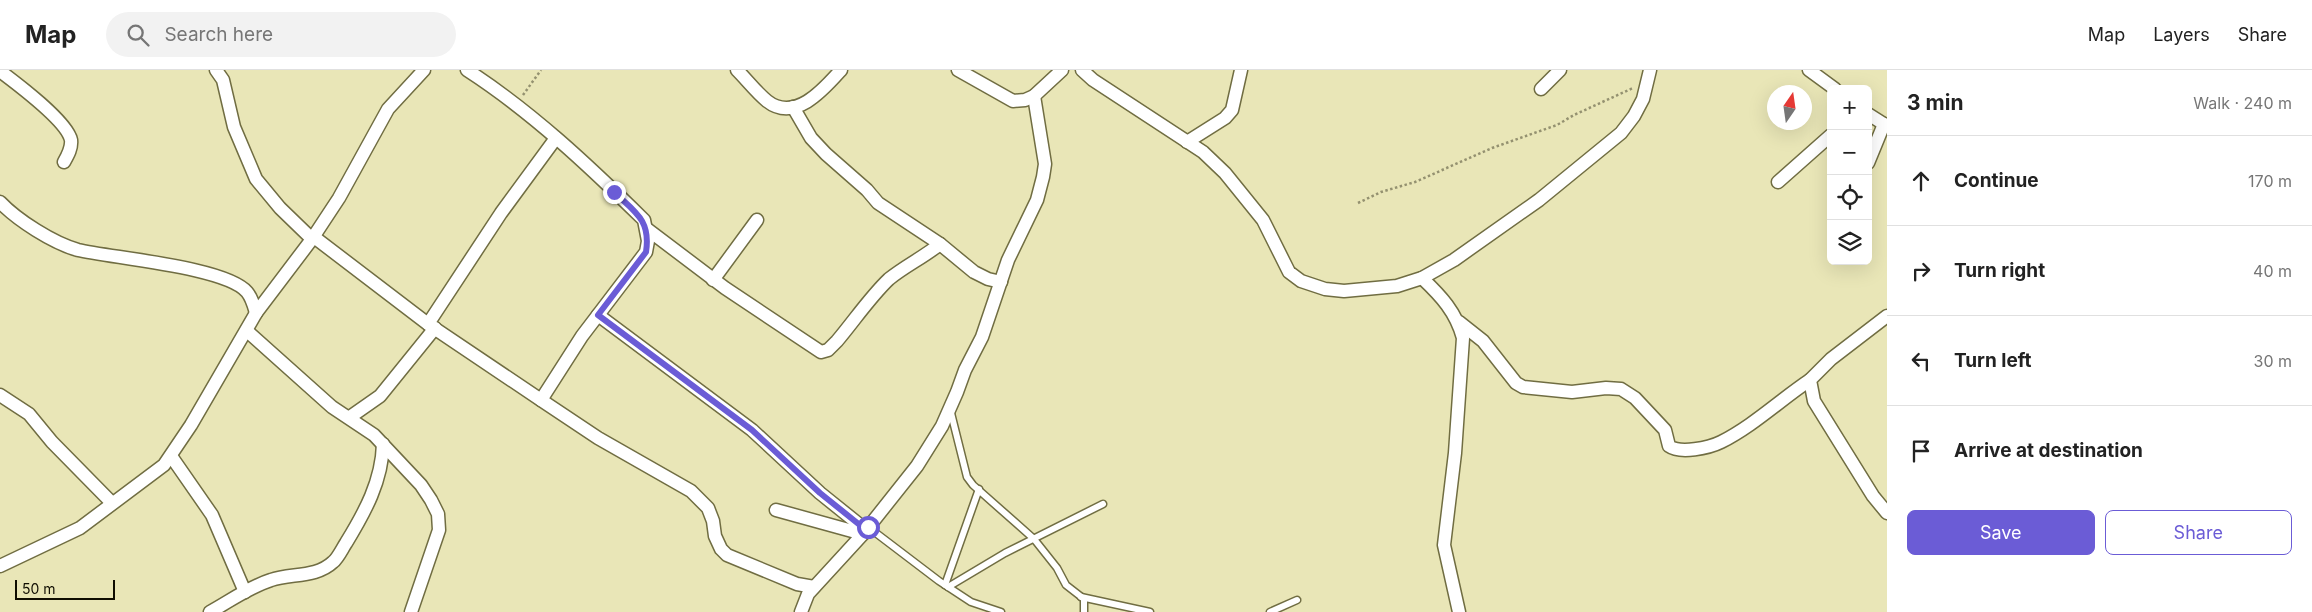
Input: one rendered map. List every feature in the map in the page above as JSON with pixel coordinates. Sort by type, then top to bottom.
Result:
[{"type":"street","points":[[216,70],[223,80],[234,126],[256,178],[280,208],[313,238],[432,326],[541,400],[614,447],[691,491],[708,508],[713,521],[715,536],[721,549],[727,555],[797,584],[814,587]]},
{"type":"street","points":[[0,566],[50,544],[80,528],[164,465],[247,331],[256,313],[313,238],[339,198],[388,108],[424,70]]},
{"type":"street","points":[[467,70],[516,104],[556,138],[644,220],[647,229],[646,252],[598,315],[541,400]]},
{"type":"street","points":[[737,70],[768,102],[793,107],[807,103],[819,94],[841,70]]},
{"type":"street","points":[[958,70],[1013,101],[1025,100],[1034,96],[1062,70]]},
{"type":"street","points":[[1082,70],[1094,80],[1203,152],[1242,193],[1263,220],[1289,272],[1301,280],[1325,289],[1344,290],[1397,286],[1422,278],[1454,260],[1539,200],[1621,133],[1634,116],[1643,99],[1649,76]]},
{"type":"street","points":[[1187,142],[1225,118],[1232,110],[1241,70]]},
{"type":"street","points":[[1541,89],[1560,70]]},
{"type":"street","points":[[1809,70],[1829,85]]},
{"type":"street","points":[[0,71],[55,117],[69,134],[71,146],[64,162]]},
{"type":"street","points":[[802,612],[808,594],[866,530],[917,466],[950,408],[965,370],[982,337],[1014,246],[1037,200],[1043,177],[1045,164],[1034,96]]},
{"type":"street","points":[[793,107],[812,138],[826,154],[867,190],[878,203],[940,244],[982,277],[1001,282]]},
{"type":"street","points":[[1872,117],[1885,125],[1872,154]]},
{"type":"street","points":[[350,417],[380,396],[432,326],[500,213],[556,138]]},
{"type":"street","points":[[1778,182],[1827,139]]},
{"type":"street","points":[[0,202],[10,213],[75,249],[181,268],[238,285],[246,291],[256,313]]},
{"type":"street","points":[[713,280],[757,220]]},
{"type":"street","points":[[647,229],[713,280],[821,352],[828,350],[837,341],[888,281],[906,266],[926,255],[940,244]]},
{"type":"street","points":[[1422,278],[1448,304],[1459,322],[1463,338],[1455,453],[1444,545],[1448,573],[1459,612]]},
{"type":"street","points":[[598,315],[752,430],[820,493],[866,530]]},
{"type":"street","points":[[1459,322],[1482,341],[1516,382],[1523,387],[1572,392],[1614,388],[1628,393],[1664,430],[1668,446],[1673,449],[1690,449],[1720,442],[1810,380],[1831,359],[1887,316]]},
{"type":"street","points":[[247,331],[321,398],[350,417],[383,444],[421,486],[438,514],[439,530],[436,545],[411,612]]},
{"type":"street","points":[[1810,380],[1814,401],[1873,496],[1887,514]]},
{"type":"street","points":[[0,395],[29,414],[52,442],[112,503]]},
{"type":"street","points":[[210,612],[274,578],[303,575],[321,570],[334,562],[362,517],[378,480],[382,463],[383,444]]},
{"type":"street","points":[[170,456],[212,515],[245,592]]},
{"type":"street","points":[[776,510],[866,530]]},
{"type":"lane","points":[[950,408],[967,477],[1034,539],[1057,568],[1066,585],[1085,602],[1084,612]]},
{"type":"lane","points":[[947,586],[979,489]]},
{"type":"lane","points":[[947,586],[1103,504]]},
{"type":"lane","points":[[866,530],[971,602],[1001,612]]},
{"type":"lane","points":[[1081,597],[1150,612]]},
{"type":"lane","points":[[1270,612],[1297,600]]},
{"type":"path","points":[[516,104],[541,70]]},
{"type":"path","points":[[1358,203],[1381,192],[1415,182],[1492,148],[1557,125],[1574,114],[1649,76]]},
{"type":"route","points":[[614,192],[644,220],[648,241],[646,252],[598,315],[646,353],[752,430],[820,493],[851,516],[866,530],[868,527]]}]
